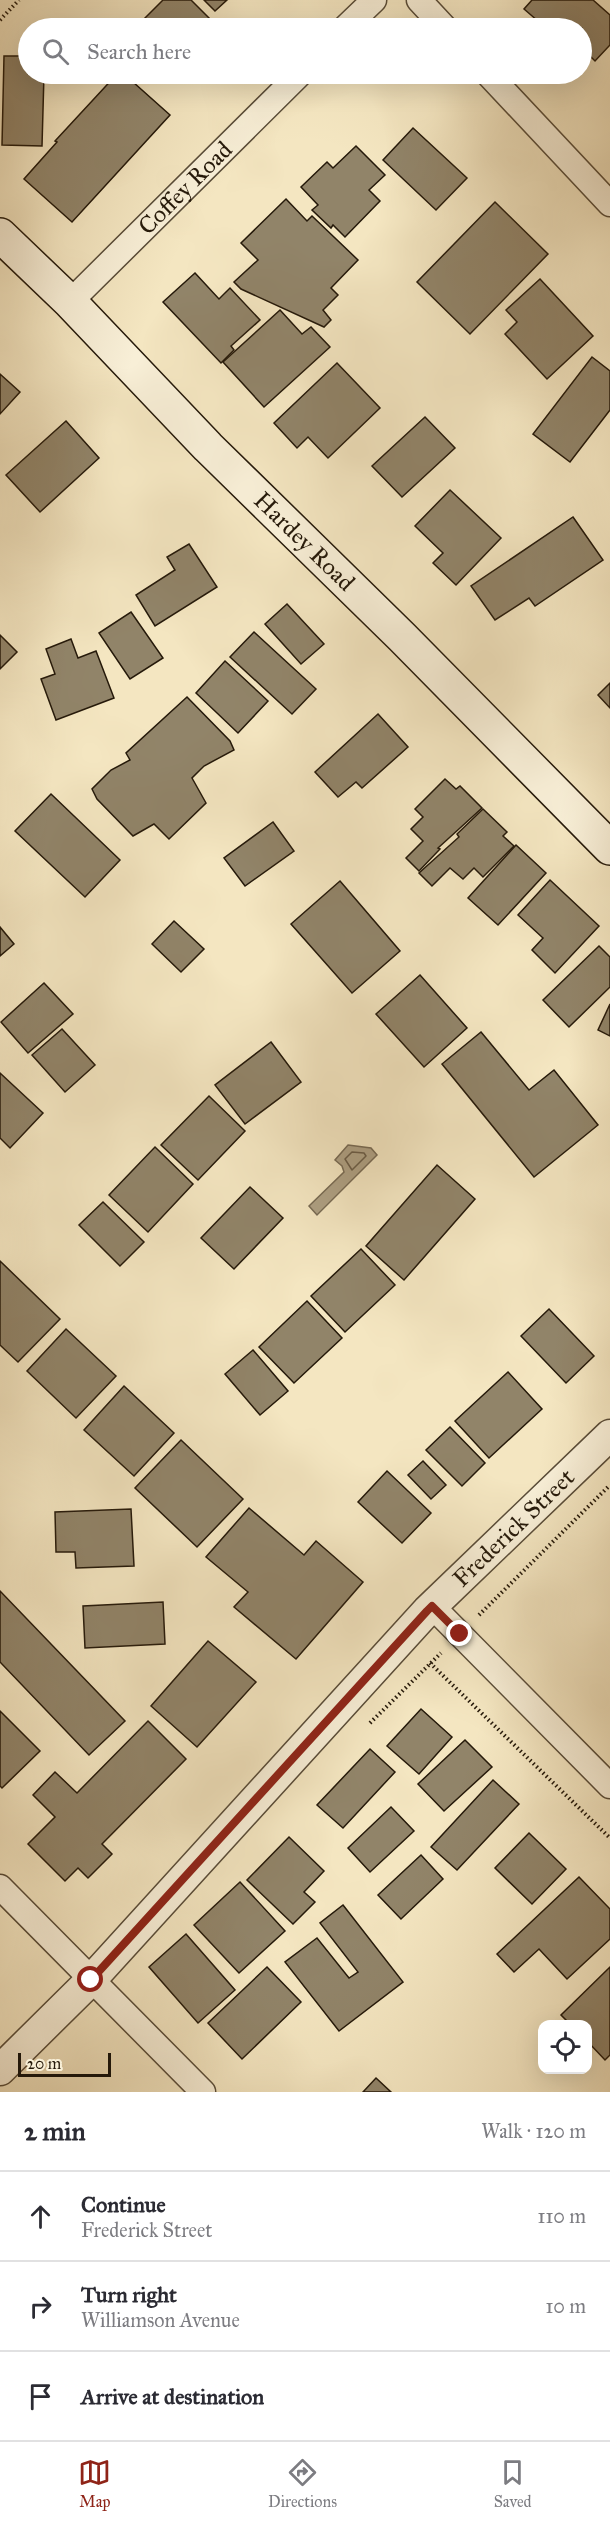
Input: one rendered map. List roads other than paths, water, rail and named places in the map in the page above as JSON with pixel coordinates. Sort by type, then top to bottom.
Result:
[{"type":"main road","name":"Hardey Road","points":[[0,235],[69,302],[208,447],[402,637],[610,848]]},
{"type":"street","points":[[355,18],[374,0]]},
{"type":"street","points":[[419,0],[436,18]]},
{"type":"street","name":"Coffey Road","points":[[69,302],[290,84]]},
{"type":"street","points":[[497,84],[610,204]]},
{"type":"street","name":"Frederick Street","points":[[0,2070],[91,1980],[402,1637],[610,1435]]},
{"type":"street","points":[[432,1606],[610,1786]]},
{"type":"street","points":[[0,1887],[203,2092]]},
{"type":"water","points":[[348,1145],[371,1148],[377,1155],[317,1215],[309,1206],[344,1172],[342,1166],[335,1160]]}]
